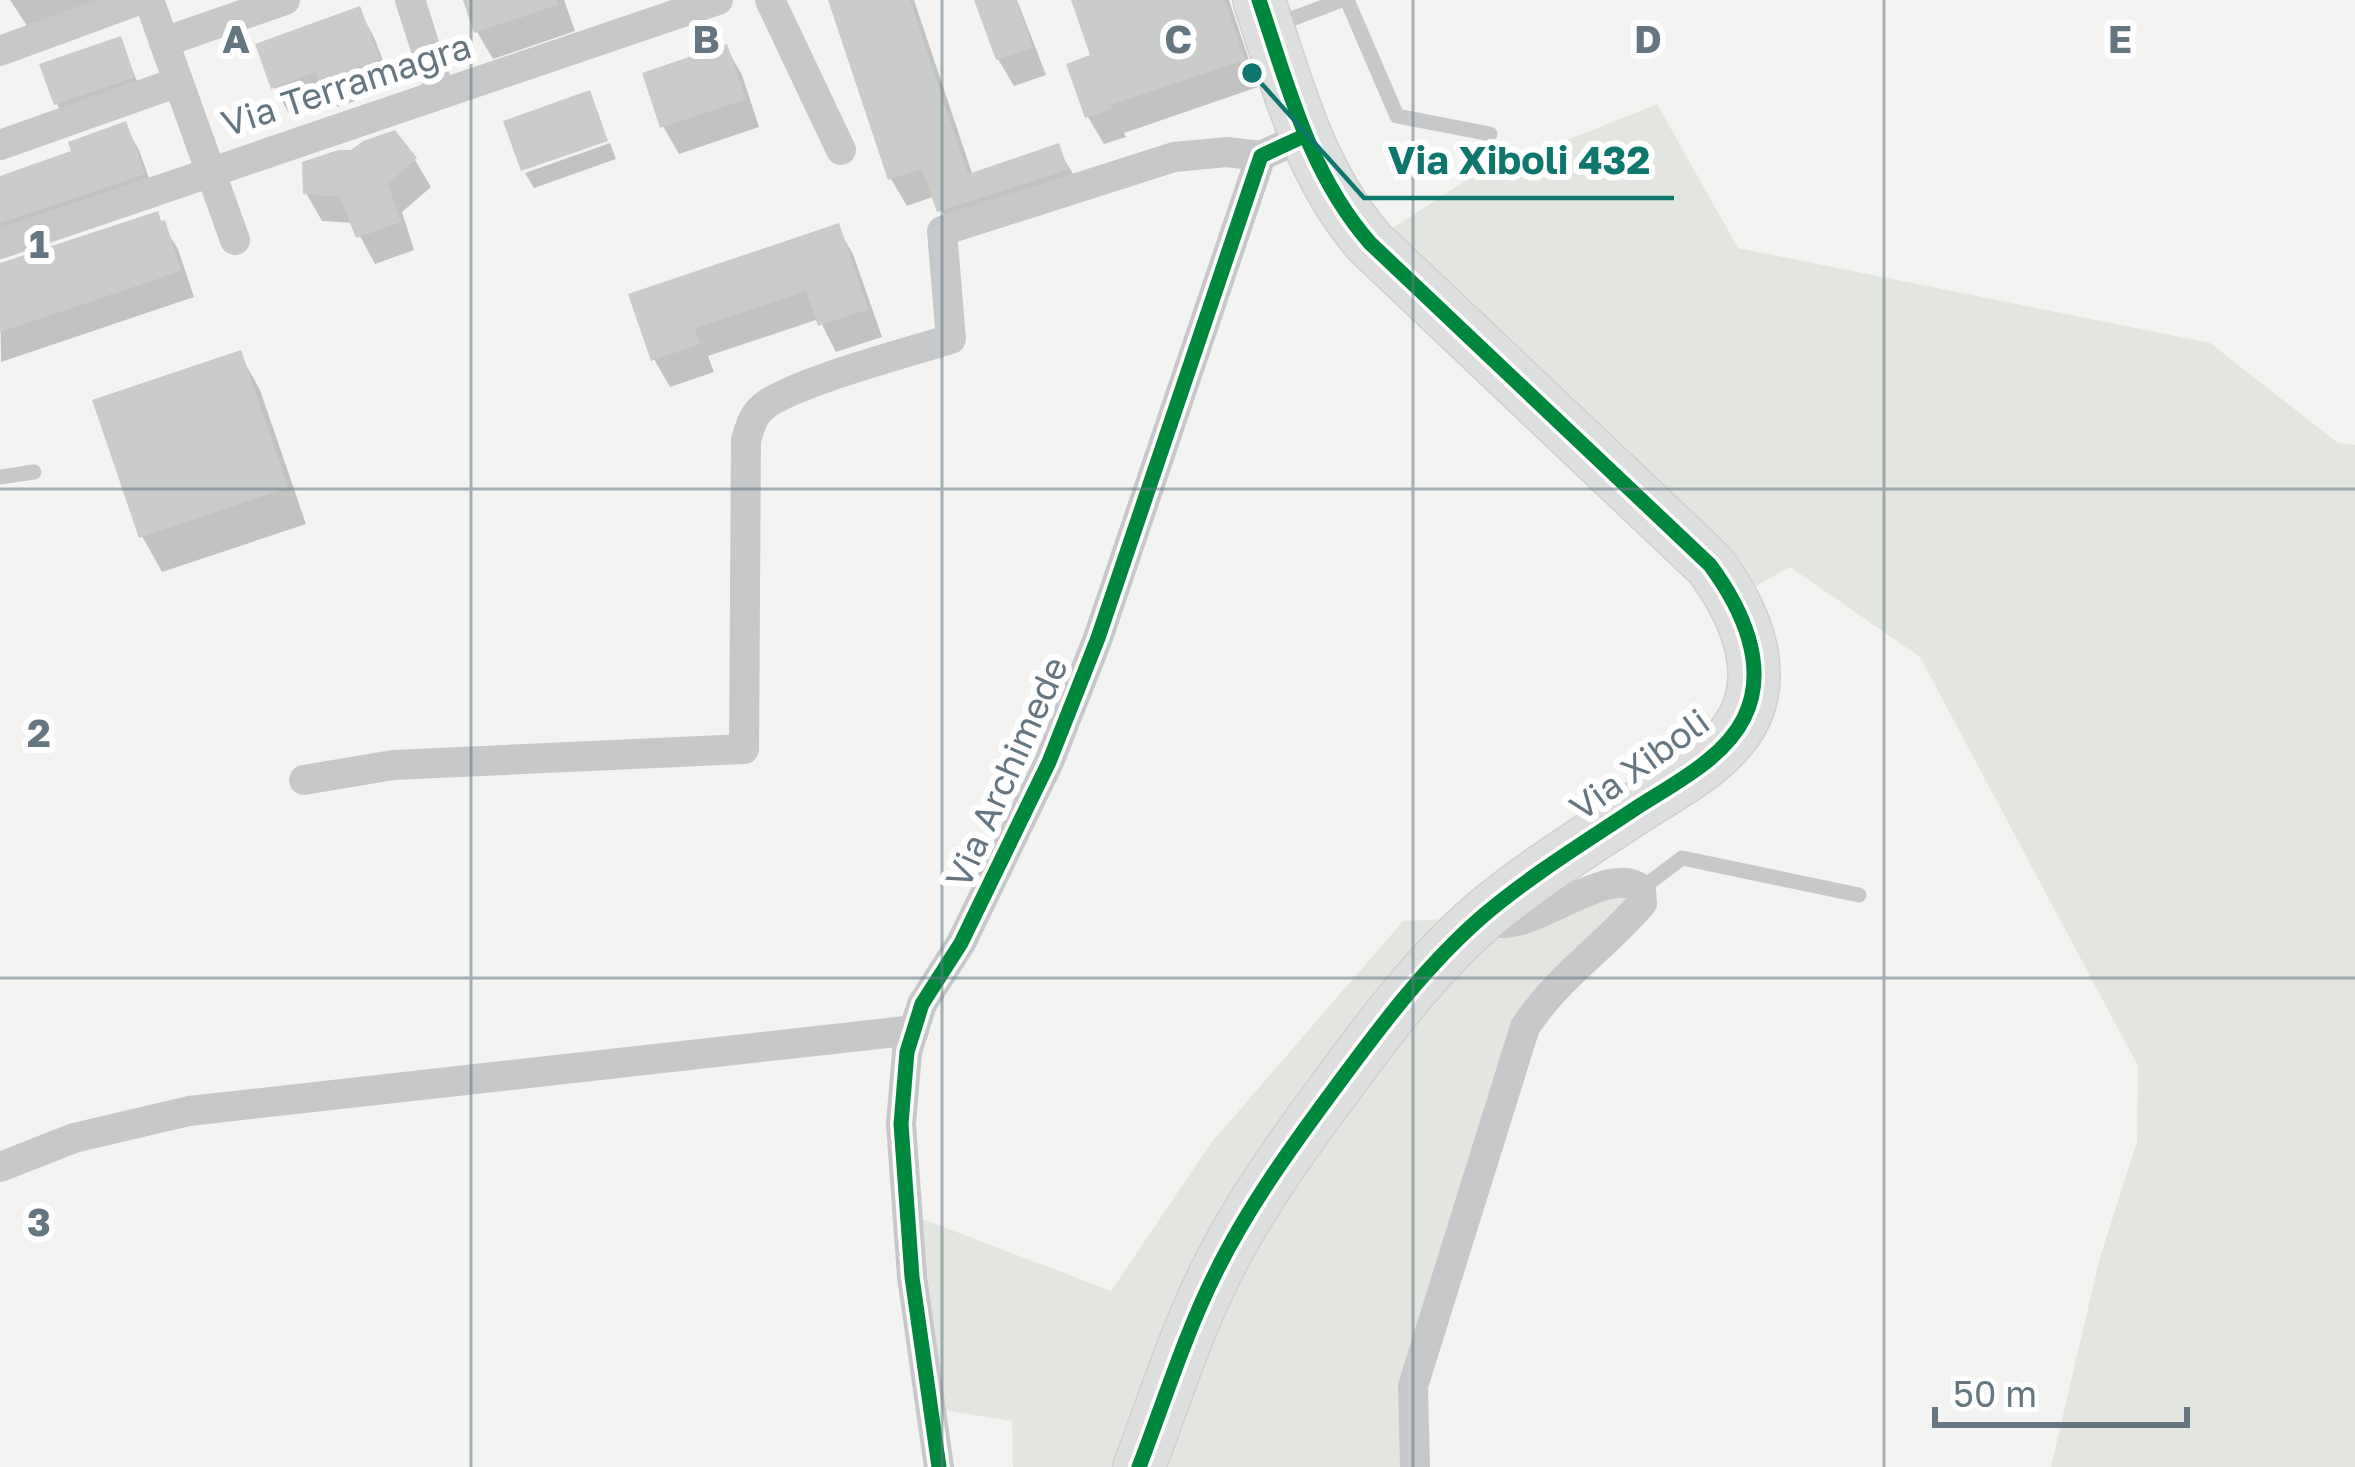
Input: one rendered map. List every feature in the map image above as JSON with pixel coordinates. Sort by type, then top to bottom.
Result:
[{"type":"main road","name":"Via Xiboli","points":[[1139,1467],[1217,1270],[1261,1194],[1384,1020],[1480,918],[1533,875],[1716,753],[1746,714],[1753,657],[1734,598],[1711,565],[1370,243],[1344,214],[1322,177],[1282,146],[1263,14]]},
{"type":"street","points":[[0,51],[139,0]]},
{"type":"street","points":[[148,0],[235,240]]},
{"type":"street","points":[[164,42],[285,0]]},
{"type":"street","points":[[410,0],[440,94]]},
{"type":"street","name":"Via Terramagra","points":[[0,244],[718,0]]},
{"type":"street","points":[[770,0],[841,150]]},
{"type":"street","points":[[0,145],[178,82]]},
{"type":"street","points":[[304,780],[393,765],[744,749],[746,440],[753,418],[765,404],[951,339],[942,231],[1174,157],[1282,146]]},
{"type":"street","name":"Via Archimede","points":[[939,1467],[912,1277],[901,1124],[907,1052],[922,1004],[961,943],[1049,762],[1282,146]]},
{"type":"street","points":[[1415,1467],[1412,1386],[1525,1027],[1549,991],[1619,930],[1642,903],[1641,889],[1633,882],[1615,881],[1523,920],[1499,923],[1480,918]]},
{"type":"street","points":[[0,1167],[74,1138],[189,1111],[914,1030]]},
{"type":"lane","points":[[1263,14],[1345,0],[1397,116],[1490,134]]},
{"type":"lane","points":[[0,477],[34,472]]},
{"type":"lane","points":[[1641,889],[1682,858],[1859,895]]},
{"type":"shaded area","points":[[1657,104],[1738,248],[2210,343],[2338,443],[2355,445],[2355,1467],[2051,1467],[2100,1257],[2137,1142],[2138,1066],[1920,657],[1790,567],[1734,598],[1370,243],[1465,181]]},
{"type":"shaded area","points":[[1641,889],[1549,991],[1413,1386],[1415,1467],[1013,1467],[1012,1421],[930,1408],[907,1213],[1111,1291],[1211,1143],[1403,921],[1481,918]]},
{"type":"building","points":[[463,0],[557,0],[558,5],[474,33]]},
{"type":"building","points":[[828,0],[910,0],[968,174],[1059,143],[1068,170],[937,212],[922,169],[888,180]]},
{"type":"building","points":[[974,0],[1016,0],[1033,48],[996,60]]},
{"type":"building","points":[[1071,0],[1225,0],[1245,60],[1085,118],[1066,64],[1090,55]]},
{"type":"building","points":[[360,6],[380,59],[319,81],[316,72],[271,89],[255,44]]},
{"type":"building","points":[[121,36],[135,77],[54,105],[39,64]]},
{"type":"building","points":[[727,44],[746,99],[660,128],[642,73]]},
{"type":"building","points":[[590,90],[608,141],[521,171],[503,121]]},
{"type":"building","points":[[126,121],[145,174],[0,223],[0,176],[71,151],[68,142]]},
{"type":"building","points":[[395,130],[417,158],[388,184],[401,222],[356,238],[340,197],[303,194],[302,162],[351,150]]},
{"type":"building","points":[[158,211],[181,271],[0,332],[0,263]]},
{"type":"building","points":[[839,223],[868,309],[818,326],[806,291],[695,328],[700,344],[651,361],[628,294]]},
{"type":"building","points":[[241,350],[288,487],[139,538],[92,400]]},
{"type":"cycle path","points":[[1139,1467],[1194,1319],[1229,1248],[1287,1155],[1387,1020],[1463,934],[1502,901],[1723,747],[1744,718],[1754,678],[1741,618],[1710,565],[1370,243],[1349,216],[1302,128],[1259,0]]},
{"type":"cycle path","points":[[939,1467],[912,1277],[901,1124],[907,1052],[922,1004],[961,943],[1049,762],[1098,638],[1261,156],[1304,136]]},
{"type":"place","name":"Via Xiboli 432","points":[[1252,73]]}]
